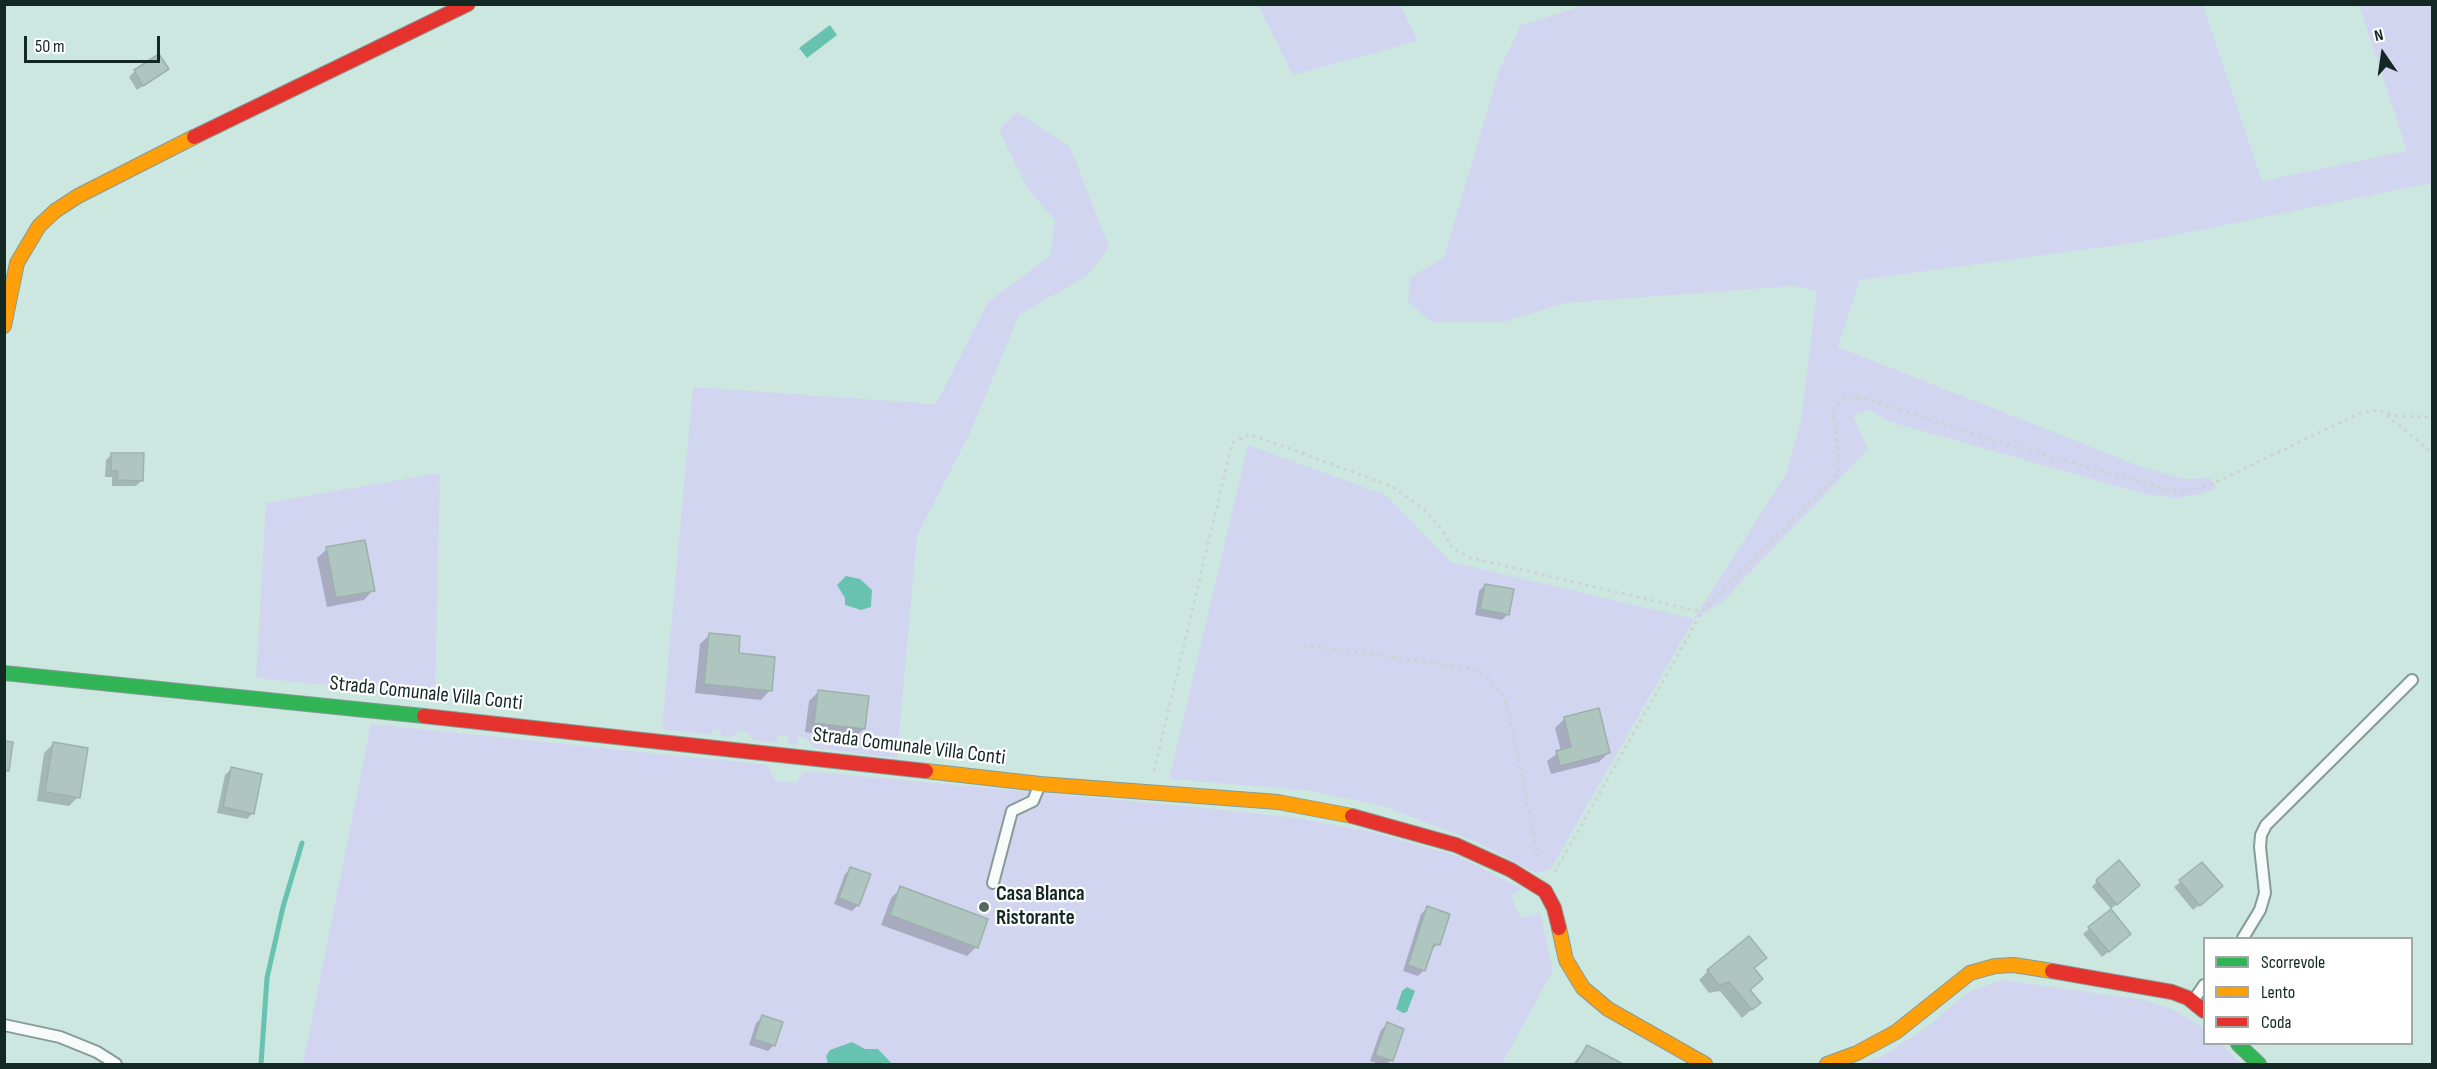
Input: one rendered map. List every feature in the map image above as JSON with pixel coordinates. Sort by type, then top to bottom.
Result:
[{"type":"street","points":[[4,326],[17,262],[39,226],[54,211],[78,196],[251,108],[468,4]]},
{"type":"street","name":"Strada Comunale Villa Conti","points":[[4,673],[660,740],[1040,784],[1278,802],[1364,818],[1456,845],[1511,870],[1545,891]]},
{"type":"street","points":[[1545,891],[1554,908],[1566,960],[1582,988],[1608,1009],[1706,1065]]},
{"type":"street","points":[[1827,1065],[1896,1032],[1931,1006],[1958,980],[1989,967],[2014,965],[2172,992],[2203,1010]]},
{"type":"street","points":[[2239,1045],[2259,1065]]},
{"type":"lane","points":[[2244,937],[2260,910],[2265,893],[2260,835],[2266,825],[2412,680]]},
{"type":"lane","points":[[993,883],[1012,811],[1033,801],[1040,784]]},
{"type":"lane","points":[[2193,1002],[2203,988]]},
{"type":"lane","points":[[4,1025],[60,1037],[97,1052],[116,1065]]},
{"type":"path","points":[[1545,891],[1702,612],[1834,478],[1839,470],[1833,412],[1840,401],[1851,397],[1867,399],[1983,437],[2166,489],[2187,491],[2210,485],[2358,414],[2377,410],[2386,414],[2433,453]]},
{"type":"path","points":[[2386,414],[2433,417]]},
{"type":"path","points":[[1149,792],[1232,443],[1241,436],[1250,434],[1393,487],[1425,510],[1443,531],[1452,548],[1471,558],[1702,612]]},
{"type":"path","points":[[1303,645],[1470,668],[1490,680],[1503,695],[1510,718],[1545,891]]},
{"type":"shaded area","points":[[1589,4],[2203,5],[2262,181],[2407,151],[2359,5],[2432,5],[2432,183],[2140,242],[1860,280],[1838,347],[2142,467],[2184,479],[2210,478],[2217,488],[2201,494],[2176,498],[2144,494],[1891,422],[1869,410],[1853,415],[1868,449],[1722,602],[1694,619],[1786,474],[1801,421],[1817,291],[1794,286],[1564,303],[1504,322],[1432,322],[1408,302],[1410,278],[1444,257],[1500,68],[1521,25]]},
{"type":"shaded area","points":[[1258,5],[1400,5],[1418,41],[1293,75]]},
{"type":"shaded area","points":[[830,25],[837,35],[807,58],[799,48]]},
{"type":"shaded area","points":[[1017,112],[1070,147],[1109,247],[1088,275],[1019,315],[971,431],[917,536],[897,758],[815,748],[805,738],[798,737],[797,745],[789,744],[787,736],[778,735],[776,743],[753,740],[747,732],[739,731],[732,737],[722,736],[719,729],[713,729],[711,735],[662,729],[693,387],[936,404],[988,302],[1050,256],[1055,220],[1027,188],[999,130]],"holes":[[[709,633],[740,636],[739,653],[775,657],[771,691],[704,684]]]},
{"type":"shaded area","points":[[1248,445],[1386,495],[1451,562],[1694,619],[1550,870],[1536,873],[1477,842],[1383,806],[1306,790],[1169,779]],"holes":[[[1485,584],[1514,589],[1509,615],[1480,609]],[[1599,708],[1610,753],[1560,766],[1556,751],[1571,747],[1564,717]]]},
{"type":"shaded area","points":[[440,473],[435,696],[256,678],[266,503]],"holes":[[[365,540],[375,591],[336,598],[326,548]]]},
{"type":"shaded area","points":[[846,576],[860,579],[872,590],[871,607],[861,610],[845,605],[845,598],[837,585]]},
{"type":"shaded area","points":[[371,724],[768,765],[775,781],[796,783],[805,771],[1196,807],[1296,818],[1368,831],[1458,856],[1522,889],[1511,896],[1522,918],[1540,913],[1553,970],[1502,1064],[303,1064]],"holes":[[[1427,906],[1450,914],[1440,945],[1434,944],[1425,971],[1408,965]],[[1387,1022],[1404,1029],[1393,1061],[1375,1055]]]},
{"type":"shaded area","points":[[2002,980],[2145,1000],[2174,1010],[2203,1027],[2203,1045],[2221,1045],[2242,1064],[1862,1064],[1881,1057],[1927,1027],[1968,992]]},
{"type":"shaded area","points":[[1407,987],[1415,991],[1407,1012],[1403,1013],[1396,1009],[1402,991]]},
{"type":"shaded area","points":[[852,1042],[865,1049],[878,1049],[892,1064],[828,1064],[826,1056],[830,1050]]},
{"type":"building","points":[[159,54],[169,69],[143,86],[134,70]]},
{"type":"building","points":[[111,453],[144,453],[143,481],[117,480],[118,471],[111,471]]},
{"type":"building","points":[[365,540],[375,591],[336,598],[326,547]]},
{"type":"building","points":[[1485,584],[1514,589],[1509,615],[1480,609]]},
{"type":"building","points":[[709,633],[740,636],[739,653],[775,657],[772,691],[704,684]]},
{"type":"building","points":[[818,690],[869,696],[865,729],[814,723]]},
{"type":"building","points":[[1599,708],[1610,753],[1560,766],[1556,751],[1571,747],[1564,717]]},
{"type":"building","points":[[4,741],[13,742],[9,771],[4,771]]},
{"type":"building","points":[[53,742],[88,748],[80,798],[45,792]]},
{"type":"building","points":[[231,767],[262,774],[254,814],[223,807]]},
{"type":"building","points":[[2119,860],[2140,885],[2117,905],[2096,880]]},
{"type":"building","points":[[2202,862],[2223,886],[2200,906],[2179,880]]},
{"type":"building","points":[[850,867],[871,874],[859,906],[839,898]]},
{"type":"building","points":[[900,886],[988,919],[978,948],[890,915]]},
{"type":"building","points":[[1427,906],[1450,914],[1440,945],[1434,944],[1425,971],[1408,965]]},
{"type":"building","points":[[2111,909],[2131,934],[2109,952],[2088,927]]},
{"type":"building","points":[[1749,936],[1767,958],[1754,968],[1763,979],[1750,990],[1761,1003],[1752,1010],[1729,982],[1719,985],[1707,970]]},
{"type":"building","points":[[762,1015],[783,1022],[775,1046],[754,1039]]},
{"type":"building","points":[[1387,1022],[1404,1029],[1393,1061],[1375,1055]]},
{"type":"building","points":[[1587,1045],[1623,1064],[1576,1064]]},
{"type":"waterway","points":[[261,1064],[267,978],[283,907],[302,843]]},
{"type":"traffic: fast","points":[[4,673],[424,716]]},
{"type":"traffic: fast","points":[[2239,1045],[2259,1064]]},
{"type":"traffic: slow","points":[[4,326],[17,263],[39,226],[55,211],[78,196],[194,137]]},
{"type":"traffic: slow","points":[[926,771],[1040,784],[1278,802],[1352,816]]},
{"type":"traffic: slow","points":[[1559,928],[1566,960],[1583,988],[1608,1009],[1705,1064]]},
{"type":"traffic: slow","points":[[1827,1064],[1857,1053],[1896,1032],[1970,973],[1995,966],[2014,965],[2052,971]]},
{"type":"traffic: jam","points":[[194,137],[468,4]]},
{"type":"traffic: jam","points":[[424,716],[926,771]]},
{"type":"traffic: jam","points":[[1352,816],[1456,845],[1511,870],[1545,891],[1554,908],[1559,928]]},
{"type":"traffic: jam","points":[[2052,971],[2172,992],[2188,998],[2203,1010]]},
{"type":"place","name":"Casa Blanca Ristorante","points":[[984,907]]}]
